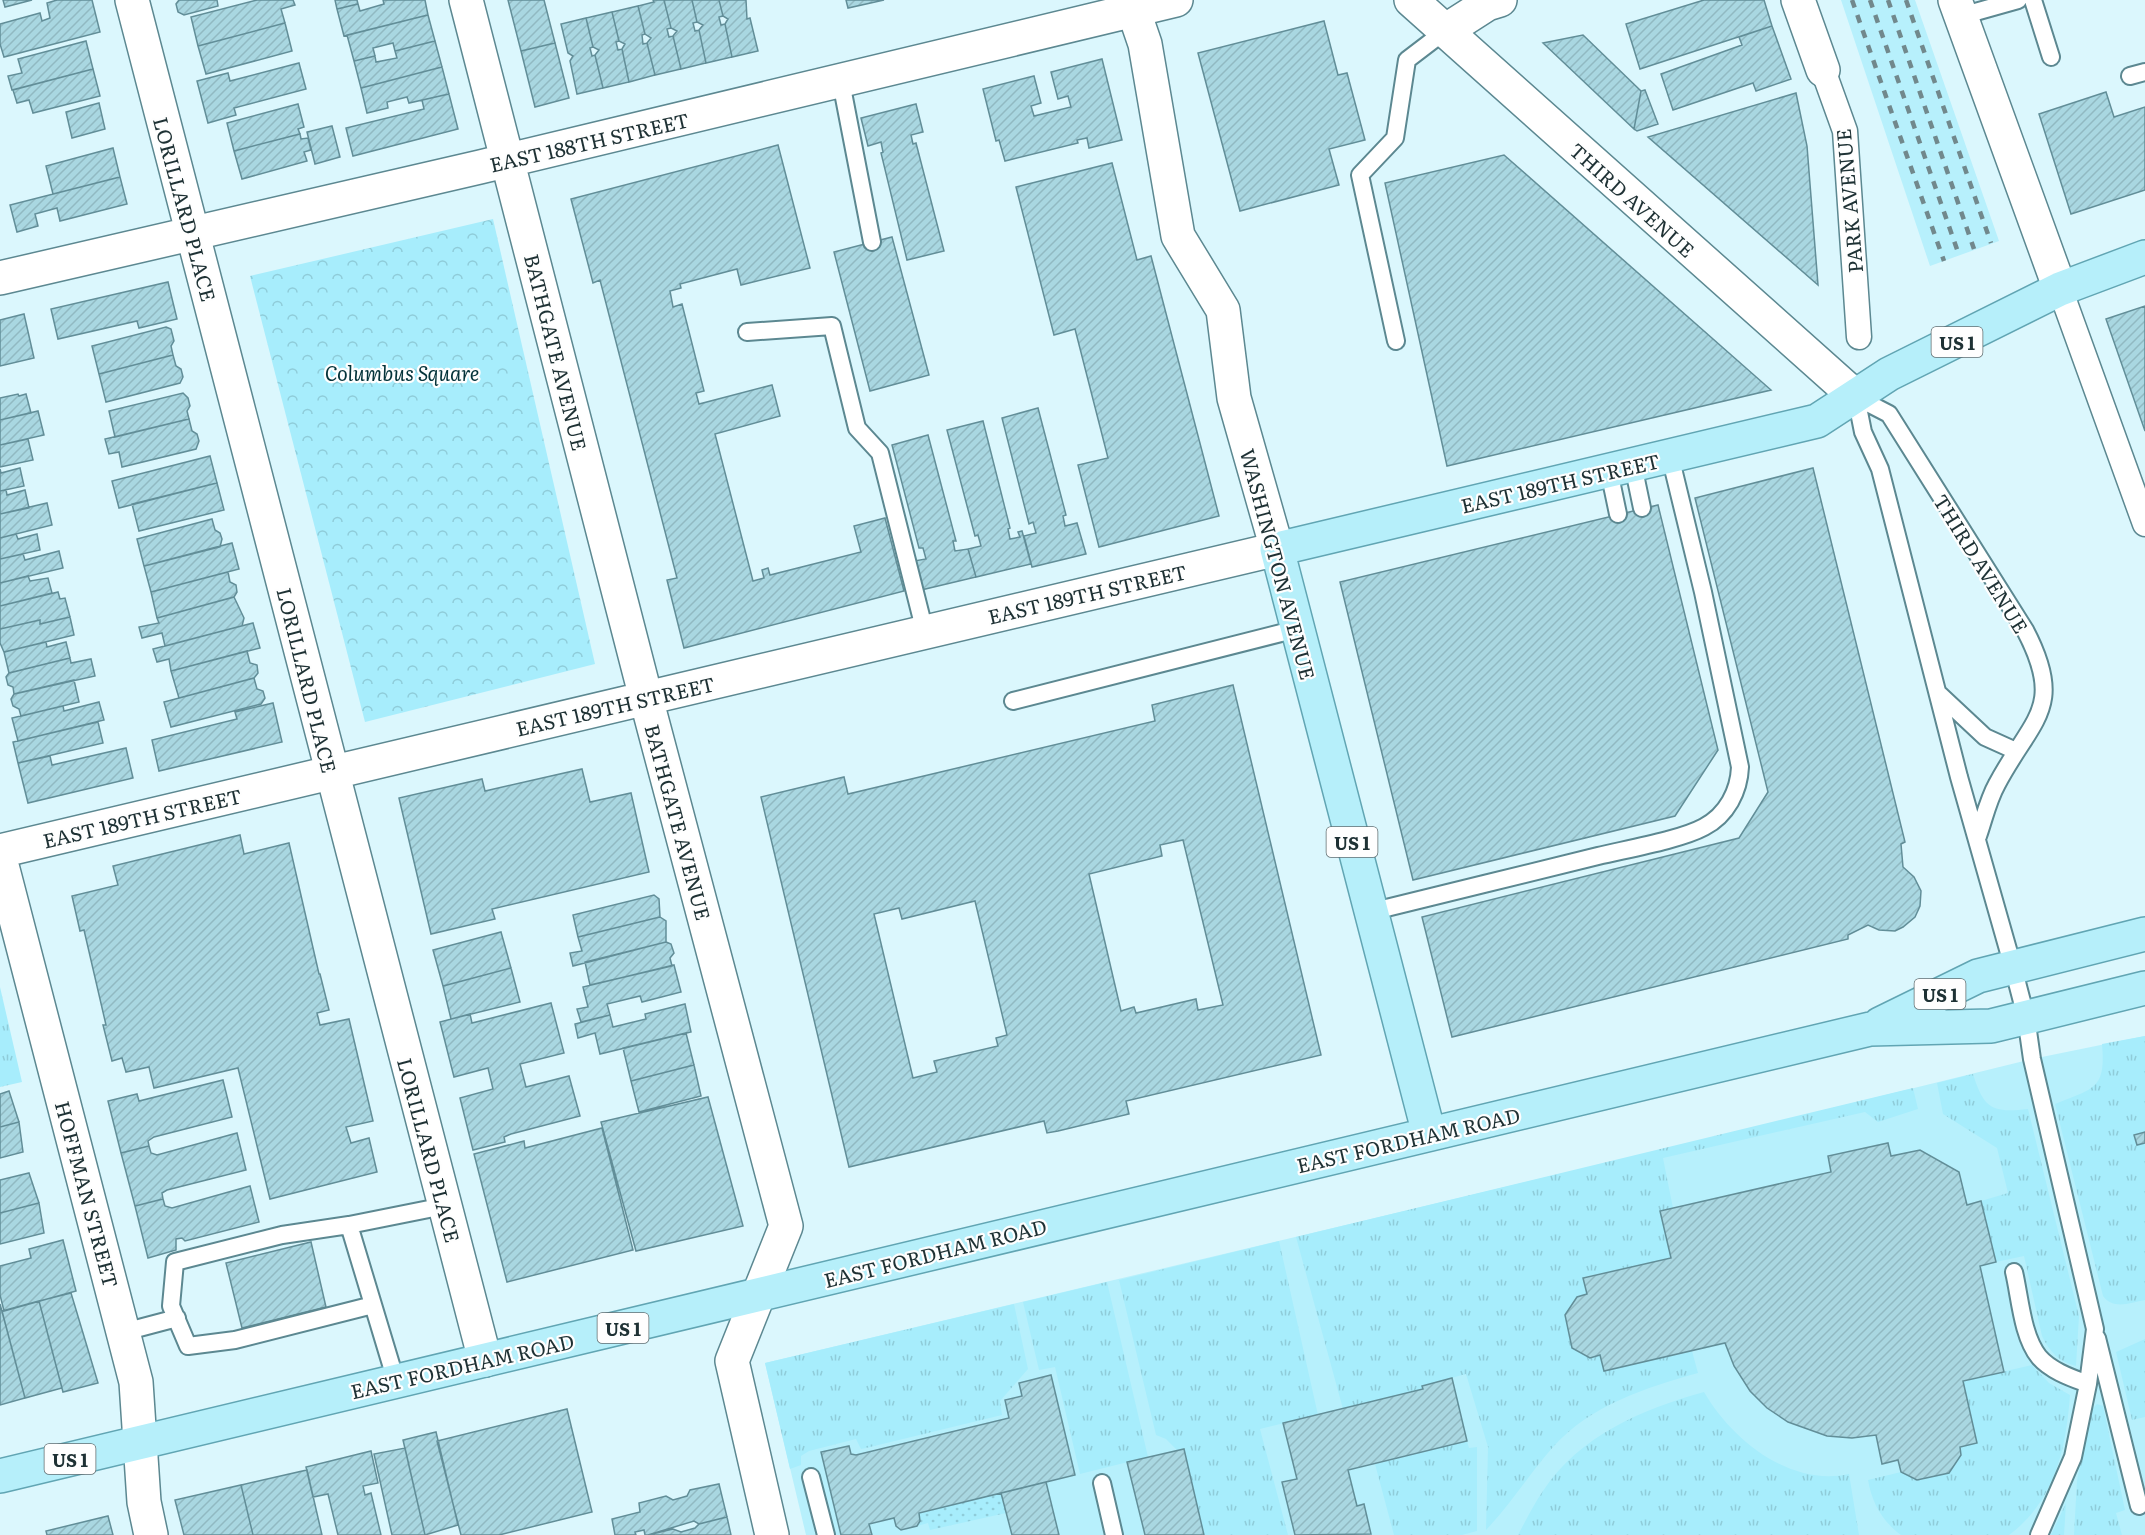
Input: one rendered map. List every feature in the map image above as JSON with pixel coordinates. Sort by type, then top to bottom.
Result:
[{"type":"main road","name":"EAST 189TH STREET","points":[[1277,549],[1817,422],[1888,374],[2060,290],[2145,257]]},
{"type":"main road","name":"WASHINGTON AVENUE","points":[[1277,549],[1429,1134]]},
{"type":"main road","name":"EAST FORDHAM ROAD","points":[[1870,1029],[1978,976],[2145,934]]},
{"type":"main road","name":"EAST FORDHAM ROAD","points":[[0,1476],[1870,1029],[1991,1026],[2145,988]]},
{"type":"street","name":"LORILLARD PLACE","points":[[132,0],[485,1359]]},
{"type":"street","name":"BATHGATE AVENUE","points":[[466,0],[646,698],[786,1226],[732,1361],[772,1535]]},
{"type":"street","name":"EAST 188TH STREET","points":[[0,278],[841,82],[1131,6],[1176,0]]},
{"type":"street","name":"THIRD AVENUE","points":[[1411,0],[1856,397]]},
{"type":"street","points":[[1445,31],[1487,4],[1500,0]]},
{"type":"street","name":"PARK AVENUE","points":[[1798,0],[1845,131],[1859,337]]},
{"type":"street","name":"WASHINGTON AVENUE","points":[[1131,6],[1145,44],[1178,236],[1223,310],[1234,398],[1277,549]]},
{"type":"street","points":[[1958,8],[2145,524]]},
{"type":"street","name":"EAST 189TH STREET","points":[[0,851],[1277,549]]},
{"type":"street","name":"HOFFMAN STREET","points":[[0,858],[136,1382],[144,1502],[151,1535]]},
{"type":"lane","points":[[1958,8],[2018,0]]},
{"type":"lane","points":[[2033,0],[2051,57]]},
{"type":"lane","points":[[1395,341],[1360,175],[1395,138],[1407,60],[1445,31]]},
{"type":"lane","points":[[841,82],[872,242]]},
{"type":"lane","points":[[747,332],[832,326],[857,428],[880,453],[925,632]]},
{"type":"lane","points":[[1856,397],[1863,432],[1880,469],[1959,777],[1978,836],[2026,1017],[2031,1059],[2139,1506]]},
{"type":"lane","name":"THIRD AVENUE","points":[[1856,397],[1889,414],[2036,650],[2045,683],[2042,711],[1995,787],[1978,836]]},
{"type":"lane","points":[[1370,912],[1655,842],[1704,827],[1722,813],[1731,800],[1739,781],[1740,767],[1703,592],[1670,456]]},
{"type":"lane","points":[[1621,468],[1642,508]]},
{"type":"lane","points":[[1618,514],[1621,468]]},
{"type":"lane","points":[[1014,701],[1297,629]]},
{"type":"lane","points":[[1938,693],[1985,737],[2016,752]]},
{"type":"lane","points":[[372,1305],[234,1340],[188,1346],[171,1306],[175,1263],[282,1235],[349,1226],[444,1206]]},
{"type":"lane","points":[[349,1226],[396,1381]]},
{"type":"lane","points":[[2014,1272],[2029,1338],[2039,1357],[2066,1375],[2088,1384]]},
{"type":"lane","points":[[124,1332],[177,1318]]},
{"type":"lane","points":[[2039,1535],[2073,1457],[2088,1384],[2095,1329]]},
{"type":"lane","points":[[812,1477],[826,1535]]},
{"type":"lane","points":[[1102,1482],[1114,1535]]},
{"type":"shaded area","points":[[1841,0],[1915,0],[1999,241],[1930,266]]},
{"type":"shaded area","points":[[2145,1036],[2145,1535],[806,1535],[765,1363],[1707,1139],[2032,1059]]},
{"type":"green space","name":"Columbus Square","points":[[493,219],[595,664],[365,722],[250,276]]},
{"type":"green space","points":[[0,987],[22,1082],[0,1087]]},
{"type":"green space","points":[[2145,1036],[2145,1132],[2134,1135],[2137,1145],[2145,1143],[2145,1300],[2117,1304],[2103,1296],[2055,1104],[2095,1085],[2102,1071],[2102,1044]]},
{"type":"green space","points":[[1973,1074],[1981,1095],[1991,1106],[2006,1110],[2028,1109],[2079,1316],[2076,1366],[2064,1362],[2055,1355],[2042,1336],[2024,1256],[1996,1262],[1981,1201],[2008,1193],[1997,1148],[1943,1114],[1937,1083]]},
{"type":"green space","points":[[1913,1088],[1918,1109],[1878,1122],[1865,1112],[1663,1158],[1673,1208],[1660,1211],[1671,1258],[1584,1277],[1587,1294],[1577,1297],[1565,1315],[1572,1348],[1590,1358],[1600,1355],[1604,1371],[1692,1351],[1698,1373],[1639,1392],[1584,1420],[1553,1447],[1486,1530],[1488,1447],[1466,1374],[1422,1386],[1423,1389],[1343,1409],[1296,1237]]},
{"type":"green space","points":[[1279,1241],[1318,1415],[1260,1429],[1288,1535],[1204,1535],[1184,1449],[1177,1450],[1166,1439],[1156,1435],[1119,1280]]},
{"type":"green space","points":[[1107,1282],[1148,1457],[1080,1474],[1055,1367],[1039,1370],[1023,1302]]},
{"type":"green space","points":[[1014,1304],[1028,1369],[1000,1401],[1002,1415],[861,1449],[856,1439],[809,1451],[801,1456],[801,1465],[790,1469],[765,1363]]},
{"type":"green space","points":[[2145,1339],[2145,1417],[2132,1420],[2116,1352]]},
{"type":"green space","points":[[2032,1365],[2049,1383],[2070,1395],[2061,1454],[2047,1490],[2037,1506],[2009,1535],[1901,1535],[1888,1524],[1879,1511],[1868,1480],[1901,1472],[1917,1480],[1949,1473],[1961,1455],[1960,1447],[1977,1443],[1963,1381]]},
{"type":"green space","points":[[1704,1392],[1730,1427],[1765,1456],[1805,1473],[1827,1476],[1849,1474],[1859,1535],[1518,1535],[1540,1496],[1558,1471],[1575,1454],[1594,1440],[1636,1416]]},
{"type":"green space","points":[[2097,1404],[2103,1406],[2125,1510],[2116,1513],[2122,1535],[2074,1535],[2077,1480],[2092,1409]]},
{"type":"green space","points":[[1467,1441],[1469,1448],[1477,1447],[1477,1531],[1462,1535],[1394,1535],[1375,1464]]},
{"type":"green space","points":[[1001,1493],[1006,1513],[930,1530],[928,1523],[917,1526],[920,1521],[919,1513]]},
{"type":"green space","points":[[2066,1503],[2064,1535],[2051,1535]]},
{"type":"building","points":[[3,0],[32,0],[5,7]]},
{"type":"building","points":[[57,0],[92,0],[100,32],[4,57],[0,44],[0,24],[40,13],[42,21],[50,18],[47,3]]},
{"type":"building","points":[[179,0],[217,0],[218,6],[184,15],[178,12],[176,4]]},
{"type":"building","points":[[257,0],[293,0],[295,5],[281,9],[285,23],[198,46],[191,17]]},
{"type":"building","points":[[335,0],[357,0],[358,4],[337,9]]},
{"type":"building","points":[[383,0],[425,0],[428,15],[344,36],[337,9],[358,4],[360,11],[384,4]]},
{"type":"building","points":[[508,0],[544,0],[555,43],[521,51]]},
{"type":"building","points":[[653,0],[664,0],[671,28],[667,29],[669,37],[673,36],[681,69],[655,75],[647,43],[651,38],[645,34],[638,6],[654,2]]},
{"type":"building","points":[[664,0],[692,0],[697,22],[693,23],[695,31],[699,30],[706,63],[681,69],[673,36],[677,31],[671,28]]},
{"type":"building","points":[[692,0],[719,0],[723,16],[719,17],[721,25],[725,24],[732,57],[706,63],[699,30],[703,25],[697,22]]},
{"type":"building","points":[[719,0],[746,0],[747,19],[750,18],[758,51],[732,57],[725,24],[728,19],[723,16]]},
{"type":"building","points":[[846,0],[884,0],[848,8]]},
{"type":"building","points":[[1704,0],[1764,0],[1772,26],[1640,69],[1626,24]]},
{"type":"building","points":[[638,6],[645,34],[642,35],[643,44],[647,43],[655,75],[629,82],[622,49],[625,44],[619,41],[612,12]]},
{"type":"building","points":[[612,12],[619,41],[616,42],[618,50],[622,49],[629,82],[603,88],[595,55],[599,50],[593,47],[586,18]]},
{"type":"building","points":[[428,15],[435,41],[395,51],[393,43],[373,48],[375,56],[354,61],[347,35]]},
{"type":"building","points":[[586,18],[593,47],[590,48],[592,56],[595,55],[603,88],[577,94],[570,61],[573,56],[568,53],[561,24]]},
{"type":"building","points":[[1324,21],[1338,75],[1347,73],[1365,140],[1329,149],[1339,185],[1240,211],[1198,53]]},
{"type":"building","points":[[285,23],[292,51],[206,74],[198,46]]},
{"type":"building","points":[[1772,26],[1791,79],[1756,91],[1753,83],[1673,110],[1661,74],[1742,45],[1739,37]]},
{"type":"building","points":[[1583,35],[1641,91],[1634,129],[1543,43]]},
{"type":"building","points":[[86,41],[93,69],[12,90],[8,76],[22,73],[18,59]]},
{"type":"building","points":[[435,41],[442,67],[361,88],[354,61],[375,56],[376,62],[397,58],[395,51]]},
{"type":"building","points":[[555,43],[569,98],[535,107],[521,51]]},
{"type":"building","points":[[1102,59],[1122,140],[1089,148],[1087,138],[1077,140],[1078,143],[1005,161],[999,140],[996,141],[983,89],[1034,76],[1041,103],[1031,106],[1034,116],[1071,107],[1068,96],[1058,99],[1051,72]]},
{"type":"building","points":[[299,63],[306,89],[234,108],[236,115],[208,123],[197,81],[228,73],[230,81]]},
{"type":"building","points":[[442,67],[449,94],[409,103],[407,97],[387,102],[388,108],[367,113],[361,88]]},
{"type":"building","points":[[93,69],[100,96],[33,113],[29,100],[17,103],[13,90]]},
{"type":"building","points":[[1645,90],[1658,124],[1637,131],[1634,129],[1641,91]]},
{"type":"building","points":[[2106,92],[2114,117],[2145,107],[2145,190],[2071,214],[2039,114]]},
{"type":"building","points":[[1796,93],[1807,146],[1818,285],[1648,137]]},
{"type":"building","points":[[449,94],[458,129],[353,156],[346,128],[424,109],[422,100]]},
{"type":"building","points":[[99,103],[105,129],[72,138],[66,112]]},
{"type":"building","points":[[298,104],[304,127],[298,129],[300,134],[234,151],[227,123]]},
{"type":"building","points":[[916,104],[923,132],[911,135],[913,144],[916,143],[944,251],[907,260],[881,153],[883,152],[881,142],[868,146],[861,118]]},
{"type":"building","points":[[332,126],[340,157],[315,164],[307,132]]},
{"type":"building","points":[[300,134],[301,139],[308,138],[311,150],[304,152],[307,161],[242,179],[234,151]]},
{"type":"building","points":[[778,145],[810,268],[741,285],[737,269],[680,284],[681,288],[670,291],[673,307],[682,304],[704,391],[696,393],[699,404],[772,385],[780,416],[715,434],[753,581],[764,578],[762,570],[768,568],[770,575],[861,552],[854,526],[885,518],[904,591],[684,648],[667,580],[677,578],[600,280],[593,283],[571,199]]},
{"type":"building","points":[[113,148],[120,177],[53,194],[46,166]]},
{"type":"building","points":[[1504,155],[1771,390],[1447,466],[1385,183]]},
{"type":"building","points":[[1112,163],[1137,260],[1151,256],[1219,516],[1099,547],[1078,465],[1108,458],[1075,329],[1054,335],[1016,187]]},
{"type":"building","points":[[120,177],[127,204],[60,221],[57,208],[35,214],[38,226],[17,232],[10,205]]},
{"type":"building","points":[[892,237],[929,375],[870,391],[834,252]]},
{"type":"building","points":[[168,282],[177,319],[139,328],[137,321],[58,339],[51,309]]},
{"type":"building","points":[[2145,306],[2145,431],[2106,319]]},
{"type":"building","points":[[24,314],[34,358],[0,366],[0,320]]},
{"type":"building","points":[[166,327],[171,329],[174,341],[171,346],[173,355],[99,374],[92,346]]},
{"type":"building","points":[[173,355],[176,366],[181,369],[183,377],[180,383],[106,402],[99,374]]},
{"type":"building","points":[[183,393],[188,398],[190,406],[187,411],[189,419],[115,437],[109,411]]},
{"type":"building","points":[[18,394],[19,396],[26,394],[31,413],[0,420],[0,398]]},
{"type":"building","points":[[1038,408],[1066,515],[1063,516],[1065,526],[1077,523],[1086,554],[1032,567],[1024,536],[1036,533],[1033,522],[1029,524],[1002,418]]},
{"type":"building","points":[[38,411],[44,435],[0,445],[0,420]]},
{"type":"building","points":[[189,419],[192,431],[197,434],[199,441],[196,449],[122,467],[119,452],[109,454],[105,439]]},
{"type":"building","points":[[983,421],[1010,528],[1008,529],[1010,539],[1020,537],[1018,532],[1022,531],[1031,564],[976,577],[968,549],[981,546],[978,535],[975,536],[947,430]]},
{"type":"building","points":[[928,435],[956,541],[953,541],[955,551],[968,549],[976,577],[921,590],[914,561],[926,559],[923,548],[919,548],[892,445]]},
{"type":"building","points":[[28,439],[33,460],[0,467],[0,445]]},
{"type":"building","points":[[210,456],[217,483],[119,508],[112,481]]},
{"type":"building","points":[[20,468],[24,486],[0,491],[0,469],[1,473]]},
{"type":"building","points":[[1813,468],[1905,842],[1901,844],[1903,867],[1914,877],[1921,891],[1920,906],[1915,917],[1895,931],[1879,930],[1868,925],[1848,935],[1848,939],[1452,1037],[1422,917],[1739,838],[1768,792],[1695,498]]},
{"type":"building","points":[[217,483],[224,510],[139,531],[132,504]]},
{"type":"building","points":[[6,490],[7,495],[25,490],[29,508],[0,514],[0,491]]},
{"type":"building","points":[[47,503],[52,525],[0,538],[0,514]]},
{"type":"building","points":[[1658,505],[1718,750],[1675,816],[1413,880],[1340,582]]},
{"type":"building","points":[[212,519],[215,530],[220,533],[222,539],[220,547],[144,566],[137,539]]},
{"type":"building","points":[[16,534],[18,539],[37,534],[40,550],[0,559],[0,538]]},
{"type":"building","points":[[232,543],[239,569],[151,592],[144,566]]},
{"type":"building","points":[[59,551],[63,568],[0,583],[0,559],[23,554],[25,560]]},
{"type":"building","points":[[228,572],[230,582],[236,585],[237,592],[234,597],[157,618],[151,592]]},
{"type":"building","points":[[28,576],[30,581],[48,578],[52,593],[0,606],[0,583]]},
{"type":"building","points":[[58,592],[60,599],[65,598],[70,617],[40,624],[40,620],[0,629],[0,606]]},
{"type":"building","points":[[234,597],[244,618],[242,626],[165,646],[162,633],[142,638],[139,627],[159,623],[157,618]]},
{"type":"building","points":[[70,617],[74,635],[4,652],[0,643],[0,629],[40,620],[40,624]]},
{"type":"building","points":[[253,623],[260,648],[171,671],[169,659],[157,662],[153,649]]},
{"type":"building","points":[[46,642],[47,647],[66,642],[70,658],[9,673],[4,652]]},
{"type":"building","points":[[247,651],[250,663],[257,665],[258,673],[254,678],[179,698],[171,671]]},
{"type":"building","points":[[70,658],[71,663],[91,659],[95,676],[14,694],[13,687],[8,685],[6,677],[9,673]]},
{"type":"building","points":[[254,678],[257,689],[263,691],[265,698],[261,704],[171,727],[164,702]]},
{"type":"building","points":[[74,680],[79,702],[21,716],[19,709],[13,706],[11,699],[14,694]]},
{"type":"building","points":[[1233,685],[1321,1055],[1126,1101],[1129,1114],[1058,1131],[1047,1133],[1044,1121],[849,1167],[761,797],[844,777],[848,794],[1155,721],[1152,705]],"holes":[[[1183,840],[1223,1005],[1198,1010],[1196,999],[1136,1013],[1134,1007],[1121,1011],[1089,874],[1162,856],[1160,845]],[[975,901],[1007,1035],[996,1038],[998,1046],[934,1061],[937,1072],[913,1078],[874,914],[899,908],[902,919]]]},
{"type":"building","points":[[99,702],[104,720],[18,741],[12,718],[63,706],[64,711]]},
{"type":"building","points":[[273,703],[282,742],[159,771],[152,740],[237,719],[235,712]]},
{"type":"building","points":[[98,722],[103,743],[18,763],[13,742]]},
{"type":"building","points":[[126,748],[133,778],[28,803],[18,763],[50,756],[52,765]]},
{"type":"building","points":[[582,769],[590,802],[631,793],[649,872],[492,909],[495,919],[431,934],[399,798],[482,779],[485,791]]},
{"type":"building","points":[[240,835],[244,854],[289,843],[329,1010],[317,1013],[320,1025],[349,1019],[373,1121],[346,1127],[351,1143],[369,1138],[377,1172],[270,1199],[238,1068],[154,1088],[149,1067],[126,1072],[122,1058],[112,1061],[84,930],[80,931],[72,896],[118,885],[113,866]]},
{"type":"building","points":[[654,895],[659,899],[660,917],[578,937],[573,915]]},
{"type":"building","points":[[660,917],[666,921],[666,942],[573,966],[570,953],[582,951],[578,937]]},
{"type":"building","points":[[501,932],[511,968],[443,986],[433,950]]},
{"type":"building","points":[[666,942],[671,944],[674,953],[670,958],[672,966],[590,985],[585,962]]},
{"type":"building","points":[[674,965],[681,992],[642,1002],[640,996],[607,1004],[610,1015],[581,1022],[577,1009],[588,1007],[583,987]]},
{"type":"building","points":[[511,968],[520,1002],[451,1019],[443,986]]},
{"type":"building","points":[[551,1003],[564,1053],[520,1064],[526,1087],[569,1076],[580,1116],[511,1134],[504,1137],[505,1142],[473,1150],[460,1098],[493,1089],[488,1068],[454,1077],[440,1022],[470,1014],[472,1023]]},
{"type":"building","points":[[685,1004],[691,1032],[600,1054],[595,1033],[578,1038],[575,1024],[610,1015],[613,1027],[646,1019],[645,1014]]},
{"type":"building","points":[[686,1033],[694,1065],[631,1081],[623,1048]]},
{"type":"building","points":[[694,1065],[701,1096],[639,1112],[631,1081]]},
{"type":"building","points":[[223,1080],[232,1117],[154,1137],[148,1141],[149,1146],[121,1153],[108,1101],[137,1094],[139,1101]]},
{"type":"building","points":[[9,1091],[19,1122],[0,1127],[0,1094]]},
{"type":"building","points":[[708,1097],[743,1226],[636,1251],[601,1122]]},
{"type":"building","points":[[19,1122],[23,1152],[0,1158],[0,1127]]},
{"type":"building","points":[[602,1128],[633,1250],[507,1282],[474,1154],[524,1141],[525,1148]]},
{"type":"building","points":[[2145,1132],[2145,1143],[2137,1145],[2134,1135]]},
{"type":"building","points":[[237,1133],[246,1170],[167,1190],[162,1193],[163,1199],[135,1206],[121,1153],[149,1146],[151,1153],[157,1155]]},
{"type":"building","points":[[1888,1143],[1891,1156],[1920,1150],[1959,1172],[1967,1205],[1981,1201],[1996,1262],[1980,1266],[2004,1372],[1963,1381],[1977,1443],[1960,1447],[1961,1455],[1949,1473],[1917,1480],[1901,1472],[1898,1460],[1882,1464],[1876,1435],[1852,1438],[1827,1436],[1788,1422],[1767,1408],[1750,1391],[1734,1366],[1725,1343],[1604,1371],[1600,1355],[1590,1358],[1572,1348],[1565,1315],[1577,1297],[1587,1294],[1583,1278],[1671,1258],[1660,1211],[1831,1172],[1828,1156]]},
{"type":"building","points":[[29,1173],[39,1203],[0,1213],[0,1180]]},
{"type":"building","points":[[250,1186],[259,1222],[185,1241],[182,1238],[176,1239],[176,1250],[148,1258],[135,1206],[163,1199],[165,1206],[172,1208]]},
{"type":"building","points":[[39,1203],[44,1233],[0,1244],[0,1213]]},
{"type":"building","points":[[63,1240],[76,1291],[4,1311],[0,1295],[0,1266],[31,1258],[29,1249]]},
{"type":"building","points":[[311,1242],[326,1307],[242,1328],[226,1263]]},
{"type":"building","points":[[71,1293],[98,1383],[63,1392],[39,1301]]},
{"type":"building","points":[[39,1301],[62,1388],[25,1398],[2,1311]]},
{"type":"building","points":[[0,1304],[25,1398],[0,1405]]},
{"type":"building","points":[[1051,1375],[1075,1475],[919,1513],[920,1521],[917,1526],[901,1530],[896,1526],[894,1518],[869,1524],[872,1535],[841,1535],[821,1452],[849,1446],[851,1454],[856,1455],[1009,1418],[1005,1400],[1022,1396],[1019,1383]]},
{"type":"building","points":[[1452,1378],[1467,1441],[1348,1470],[1357,1506],[1364,1504],[1371,1534],[1295,1535],[1282,1482],[1297,1479],[1283,1423],[1423,1389],[1422,1386]]},
{"type":"building","points":[[567,1409],[592,1512],[499,1535],[461,1535],[437,1441]]},
{"type":"building","points":[[436,1432],[458,1525],[425,1535],[403,1440]]},
{"type":"building","points":[[405,1448],[425,1535],[392,1535],[374,1454]]},
{"type":"building","points":[[1184,1449],[1204,1535],[1145,1535],[1127,1462]]},
{"type":"building","points":[[371,1451],[378,1483],[363,1486],[365,1495],[371,1493],[381,1535],[338,1535],[328,1494],[313,1497],[306,1467]]},
{"type":"building","points":[[307,1470],[322,1535],[253,1535],[241,1485]]},
{"type":"building","points":[[1046,1482],[1059,1535],[1012,1535],[1001,1493]]},
{"type":"building","points":[[719,1484],[727,1517],[699,1524],[694,1521],[648,1535],[645,1535],[644,1530],[635,1532],[636,1535],[615,1535],[612,1519],[640,1512],[639,1503],[666,1496],[673,1500],[687,1496],[690,1490]]},
{"type":"building","points":[[241,1485],[253,1535],[184,1535],[175,1500]]},
{"type":"building","points":[[108,1516],[113,1535],[47,1535],[46,1531]]},
{"type":"building","points":[[727,1517],[731,1535],[648,1535],[673,1529],[681,1532],[695,1528],[699,1524]]},
{"type":"railway","points":[[1852,0],[1944,261]]},
{"type":"railway","points":[[1870,0],[1959,255]]},
{"type":"railway","points":[[1888,0],[1974,249]]},
{"type":"railway","points":[[1906,0],[1991,243]]}]
